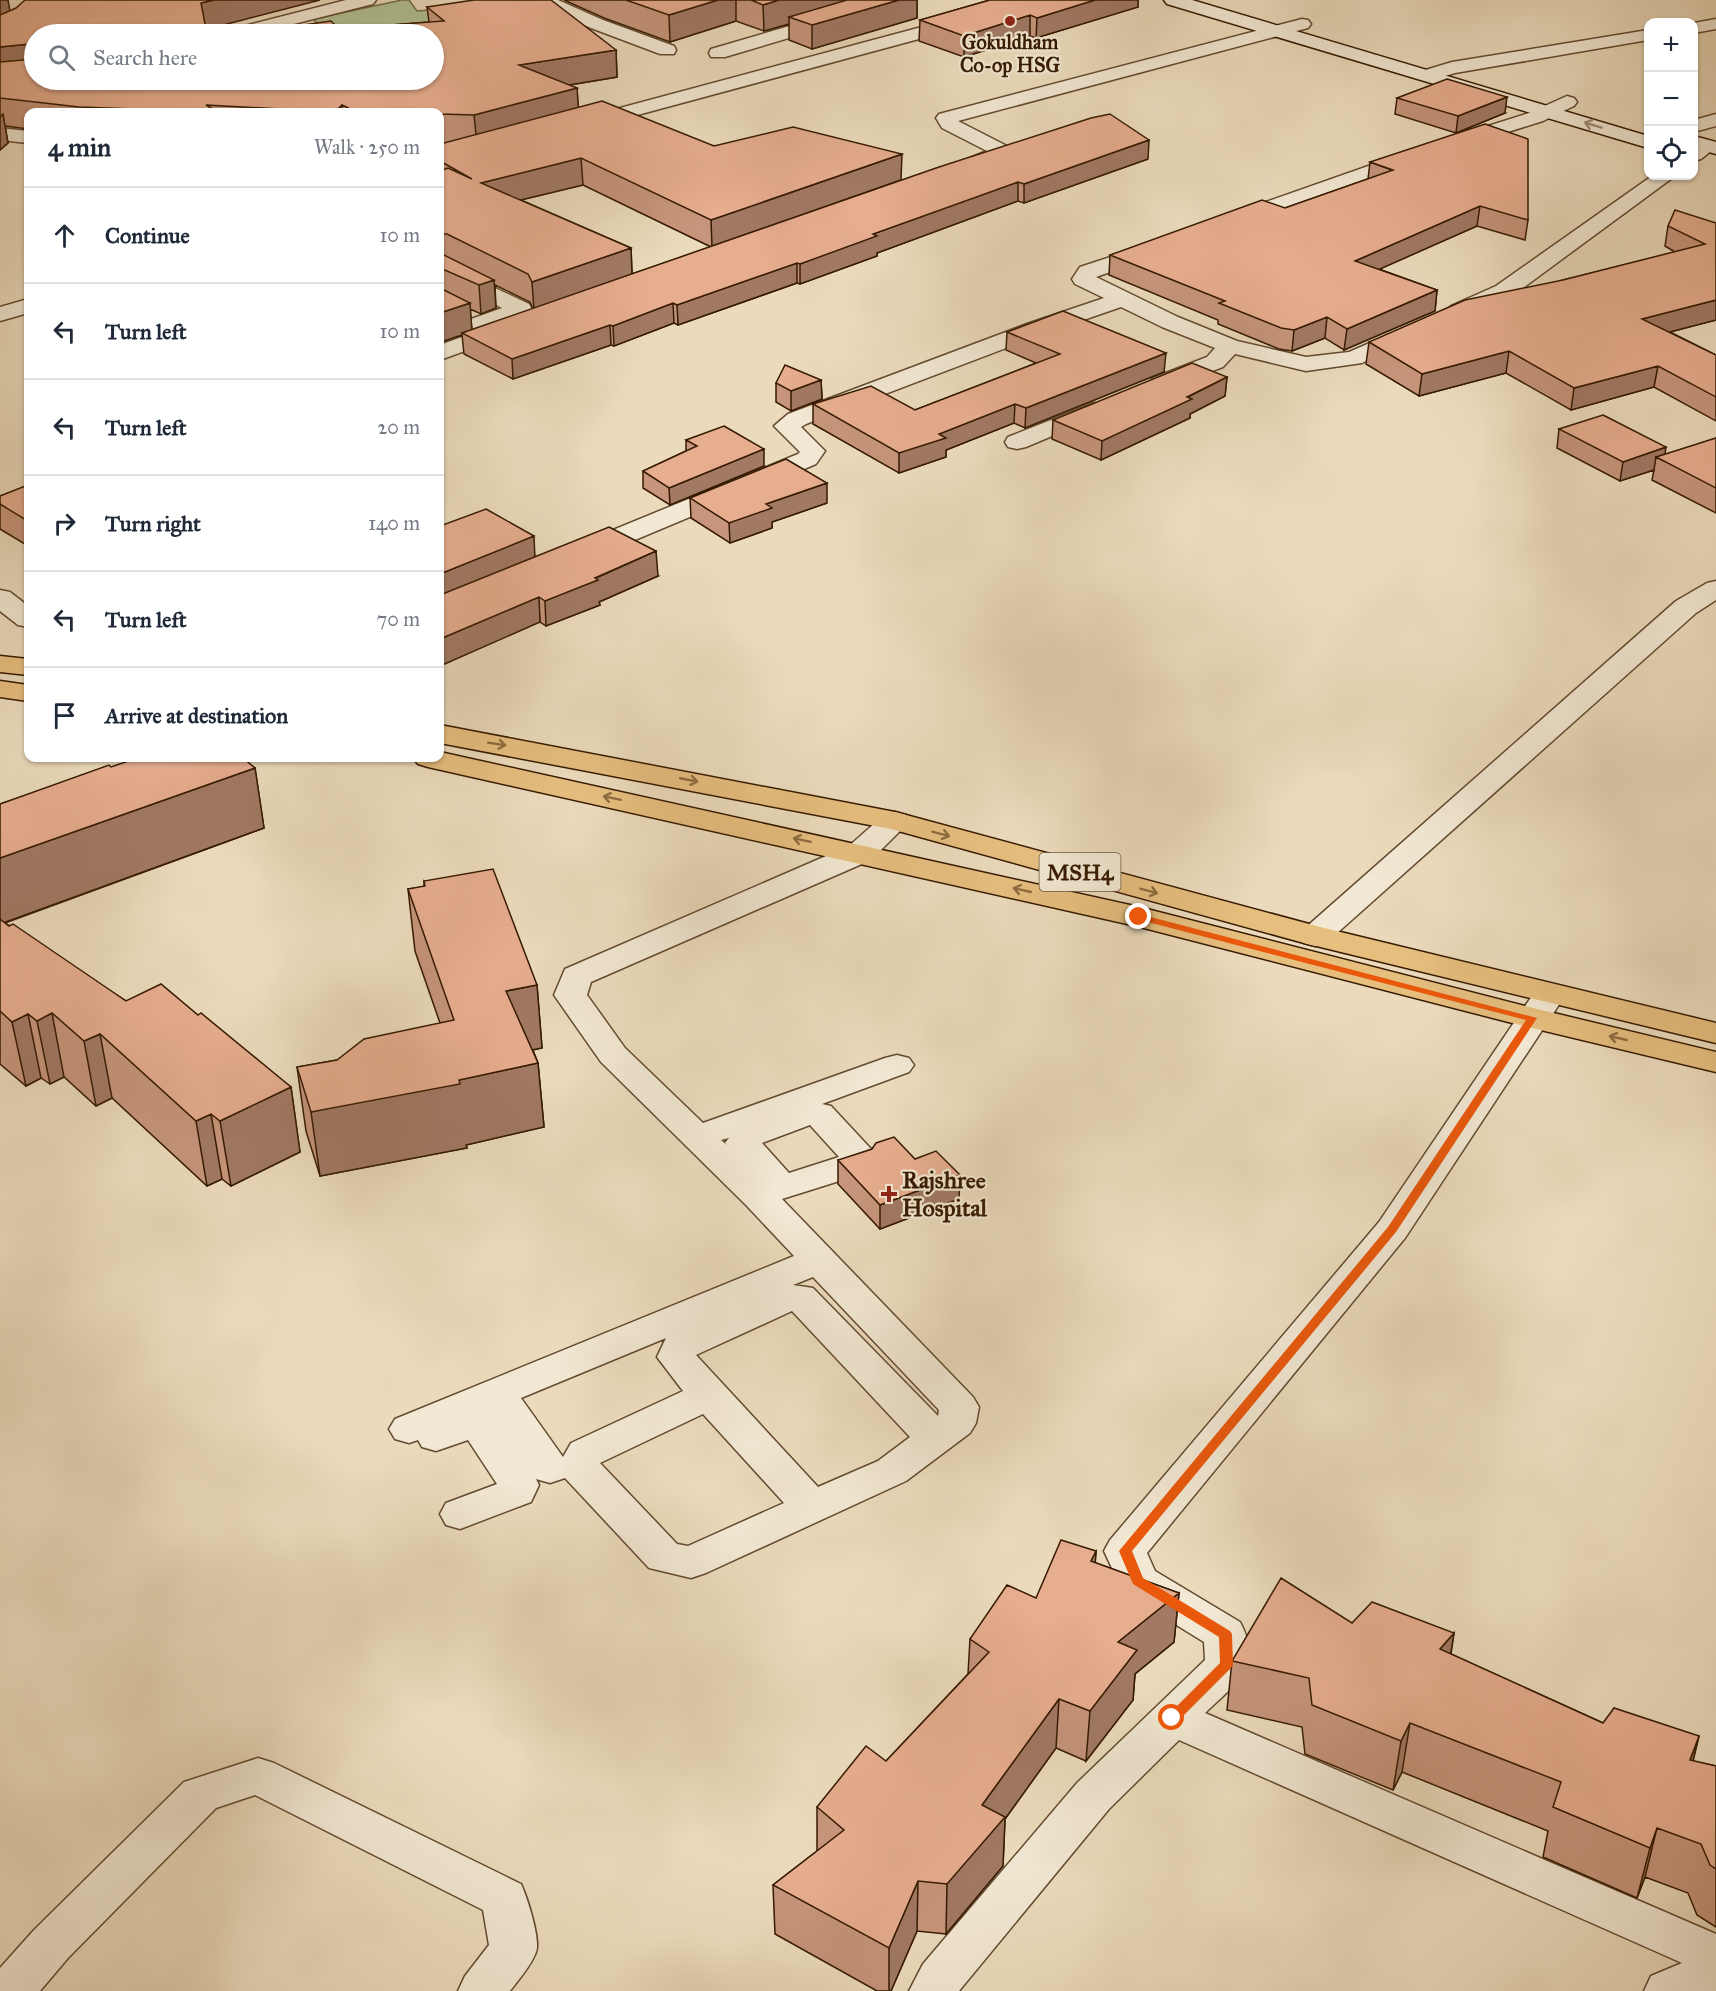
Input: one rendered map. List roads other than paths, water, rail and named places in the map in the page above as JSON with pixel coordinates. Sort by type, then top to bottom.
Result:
[{"type":"main road","points":[[0,664],[24,667]]},
{"type":"main road","points":[[0,689],[24,692]]},
{"type":"main road","name":"MSH4","points":[[444,735],[895,821],[1315,936],[1541,1006]]},
{"type":"main road","name":"MSH4","points":[[444,762],[1666,1035],[1716,1062]]},
{"type":"main road","name":"MSH4","points":[[1666,1035],[1713,1030]]},
{"type":"street","points":[[274,24],[367,0]]},
{"type":"street","points":[[543,0],[597,24],[667,50]]},
{"type":"street","points":[[718,53],[897,0]]},
{"type":"street","points":[[564,129],[950,25],[1032,0]]},
{"type":"street","points":[[1173,0],[1429,75],[1558,106]]},
{"type":"street","points":[[1221,0],[1452,68],[1644,137]]},
{"type":"street","points":[[949,172],[994,157],[998,149],[949,124],[946,118],[1302,24]]},
{"type":"street","points":[[1698,27],[1716,24]]},
{"type":"street","points":[[1429,75],[1452,68],[1644,36]]},
{"type":"street","points":[[1216,226],[1558,106]]},
{"type":"street","points":[[1698,125],[1716,120]]},
{"type":"street","points":[[0,134],[24,137]]},
{"type":"street","points":[[1173,242],[1088,272],[1083,279],[1122,299],[1230,346],[1306,364],[1354,358],[1504,291],[1659,180]]},
{"type":"street","points":[[444,271],[521,309],[478,323],[444,345]]},
{"type":"street","points":[[567,559],[807,459],[813,451],[786,426],[797,419],[1035,329],[1122,299]]},
{"type":"street","points":[[0,314],[24,307]]},
{"type":"street","points":[[478,323],[539,316]]},
{"type":"street","points":[[1142,391],[1215,362],[1230,346]]},
{"type":"street","points":[[1017,442],[1110,403]]},
{"type":"street","points":[[1315,936],[1686,607],[1716,589]]},
{"type":"street","points":[[0,598],[24,616]]},
{"type":"street","points":[[771,1192],[697,1137],[613,1055],[570,995],[577,976],[860,853],[895,821]]},
{"type":"street","points":[[933,1991],[940,1979],[1093,1796],[1227,1665],[1225,1634],[1138,1581],[1125,1551],[1392,1230],[1541,1006]]},
{"type":"street","points":[[709,1395],[585,1453],[578,1466],[664,1557],[691,1562],[813,1508],[892,1471],[956,1423],[959,1407],[819,1260],[771,1192],[743,1143],[749,1135],[768,1120],[897,1065]]},
{"type":"street","points":[[697,1137],[768,1120],[809,1113],[819,1114],[858,1157],[858,1163],[771,1192]]},
{"type":"street","points":[[526,1454],[472,1424],[415,1436],[496,1393],[819,1260]]},
{"type":"street","points":[[813,1508],[676,1358],[681,1345],[788,1298],[800,1298],[935,1438]]},
{"type":"street","points":[[460,1514],[517,1492],[526,1454],[496,1393]]},
{"type":"street","points":[[1172,1718],[1716,1956]]},
{"type":"street","points":[[10,1991],[51,1944],[200,1795],[258,1776],[504,1898],[514,1948],[482,1991]]},
{"type":"street","points":[[1668,1991],[1716,1970]]},
{"type":"place","name":"Gokuldham Co-op HSG","points":[[1010,21]]},
{"type":"place","name":"Rajshree Hospital","points":[[889,1194]]}]
